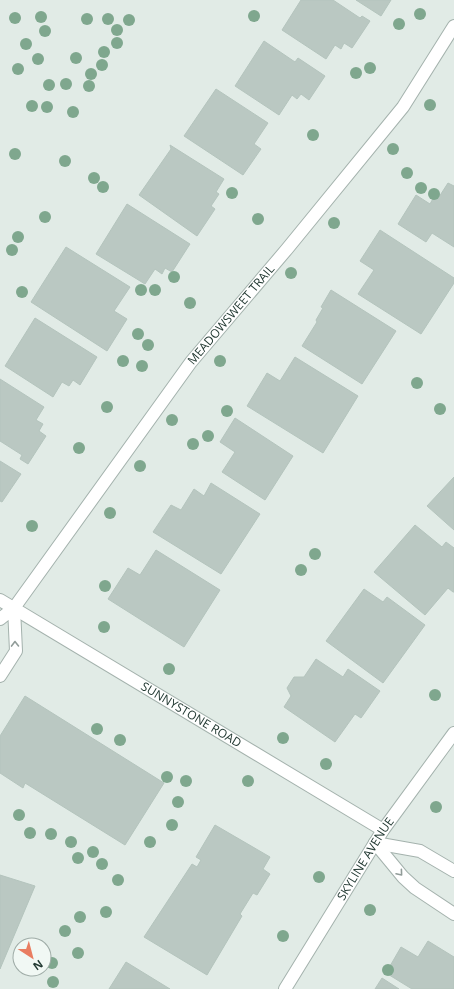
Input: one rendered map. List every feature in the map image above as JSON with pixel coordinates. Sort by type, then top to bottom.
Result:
[{"type":"street","name":"MEADOWSWEET TRAIL","points":[[0,619],[14,608],[191,362],[287,249],[403,107],[454,26]]},
{"type":"street","name":"SUNNYSTONE ROAD","points":[[0,600],[383,830]]},
{"type":"street","points":[[0,676],[16,651],[14,608]]},
{"type":"street","name":"SKYLINE AVENUE","points":[[285,989],[383,830],[454,733]]},
{"type":"street","points":[[375,843],[420,851],[454,871]]},
{"type":"street","points":[[375,843],[403,877],[415,888],[454,914]]},
{"type":"building","points":[[301,0],[333,0],[360,18],[362,16],[370,21],[352,48],[344,43],[341,49],[335,45],[326,59],[282,30]]},
{"type":"building","points":[[356,0],[391,0],[381,16]]},
{"type":"building","points":[[264,41],[295,62],[298,58],[325,76],[309,100],[301,94],[297,99],[292,95],[279,115],[235,86]]},
{"type":"building","points":[[216,89],[268,123],[254,144],[261,149],[243,175],[184,136]]},
{"type":"building","points":[[170,145],[224,179],[216,192],[219,194],[211,206],[215,209],[197,236],[139,195],[171,149]]},
{"type":"building","points":[[448,183],[454,186],[454,247],[432,233],[426,242],[398,224],[416,195],[430,204],[435,195],[439,197]]},
{"type":"building","points":[[127,204],[190,244],[172,272],[165,268],[162,274],[155,269],[145,284],[96,254]]},
{"type":"building","points":[[380,230],[454,278],[454,283],[421,334],[358,294],[374,270],[360,261]]},
{"type":"building","points":[[66,247],[130,287],[114,311],[127,319],[107,351],[31,302]]},
{"type":"building","points":[[331,290],[396,331],[362,384],[302,346],[317,322],[316,320],[323,308],[321,307]]},
{"type":"building","points":[[35,318],[97,357],[80,385],[73,380],[69,386],[62,382],[53,397],[5,366]]},
{"type":"building","points":[[295,357],[358,396],[323,453],[247,406],[267,373],[280,381]]},
{"type":"building","points":[[0,379],[44,407],[36,420],[43,424],[39,431],[46,436],[28,464],[20,459],[22,455],[0,441]]},
{"type":"building","points":[[235,418],[293,456],[265,500],[222,472],[235,452],[220,442]]},
{"type":"building","points":[[0,461],[21,474],[2,502],[0,501]]},
{"type":"building","points":[[454,477],[454,530],[427,506]]},
{"type":"building","points":[[211,483],[260,514],[221,574],[153,532],[171,505],[181,510],[194,489],[204,496]]},
{"type":"building","points":[[415,525],[442,547],[446,542],[454,548],[454,592],[448,588],[425,615],[374,572]]},
{"type":"building","points":[[156,550],[220,590],[184,647],[108,599],[128,568],[140,575]]},
{"type":"building","points":[[364,589],[383,602],[387,597],[425,625],[383,683],[326,641]]},
{"type":"building","points":[[316,659],[343,677],[348,669],[380,691],[361,718],[355,714],[335,742],[284,707],[291,696],[287,688],[294,677],[304,677]]},
{"type":"building","points":[[25,696],[164,783],[125,845],[25,783],[23,788],[0,773],[0,736]]},
{"type":"building","points":[[215,825],[270,857],[263,869],[270,874],[257,895],[253,893],[240,914],[242,916],[207,975],[144,937],[192,864],[197,867],[201,860],[196,857]]},
{"type":"building","points":[[0,875],[35,886],[13,937],[12,937],[12,941],[0,969]]},
{"type":"building","points":[[428,941],[454,957],[454,989],[412,989],[386,973],[401,947],[418,957]]},
{"type":"building","points":[[126,962],[170,989],[109,989]]},
{"type":"building","points":[[382,978],[399,989],[375,989]]}]
